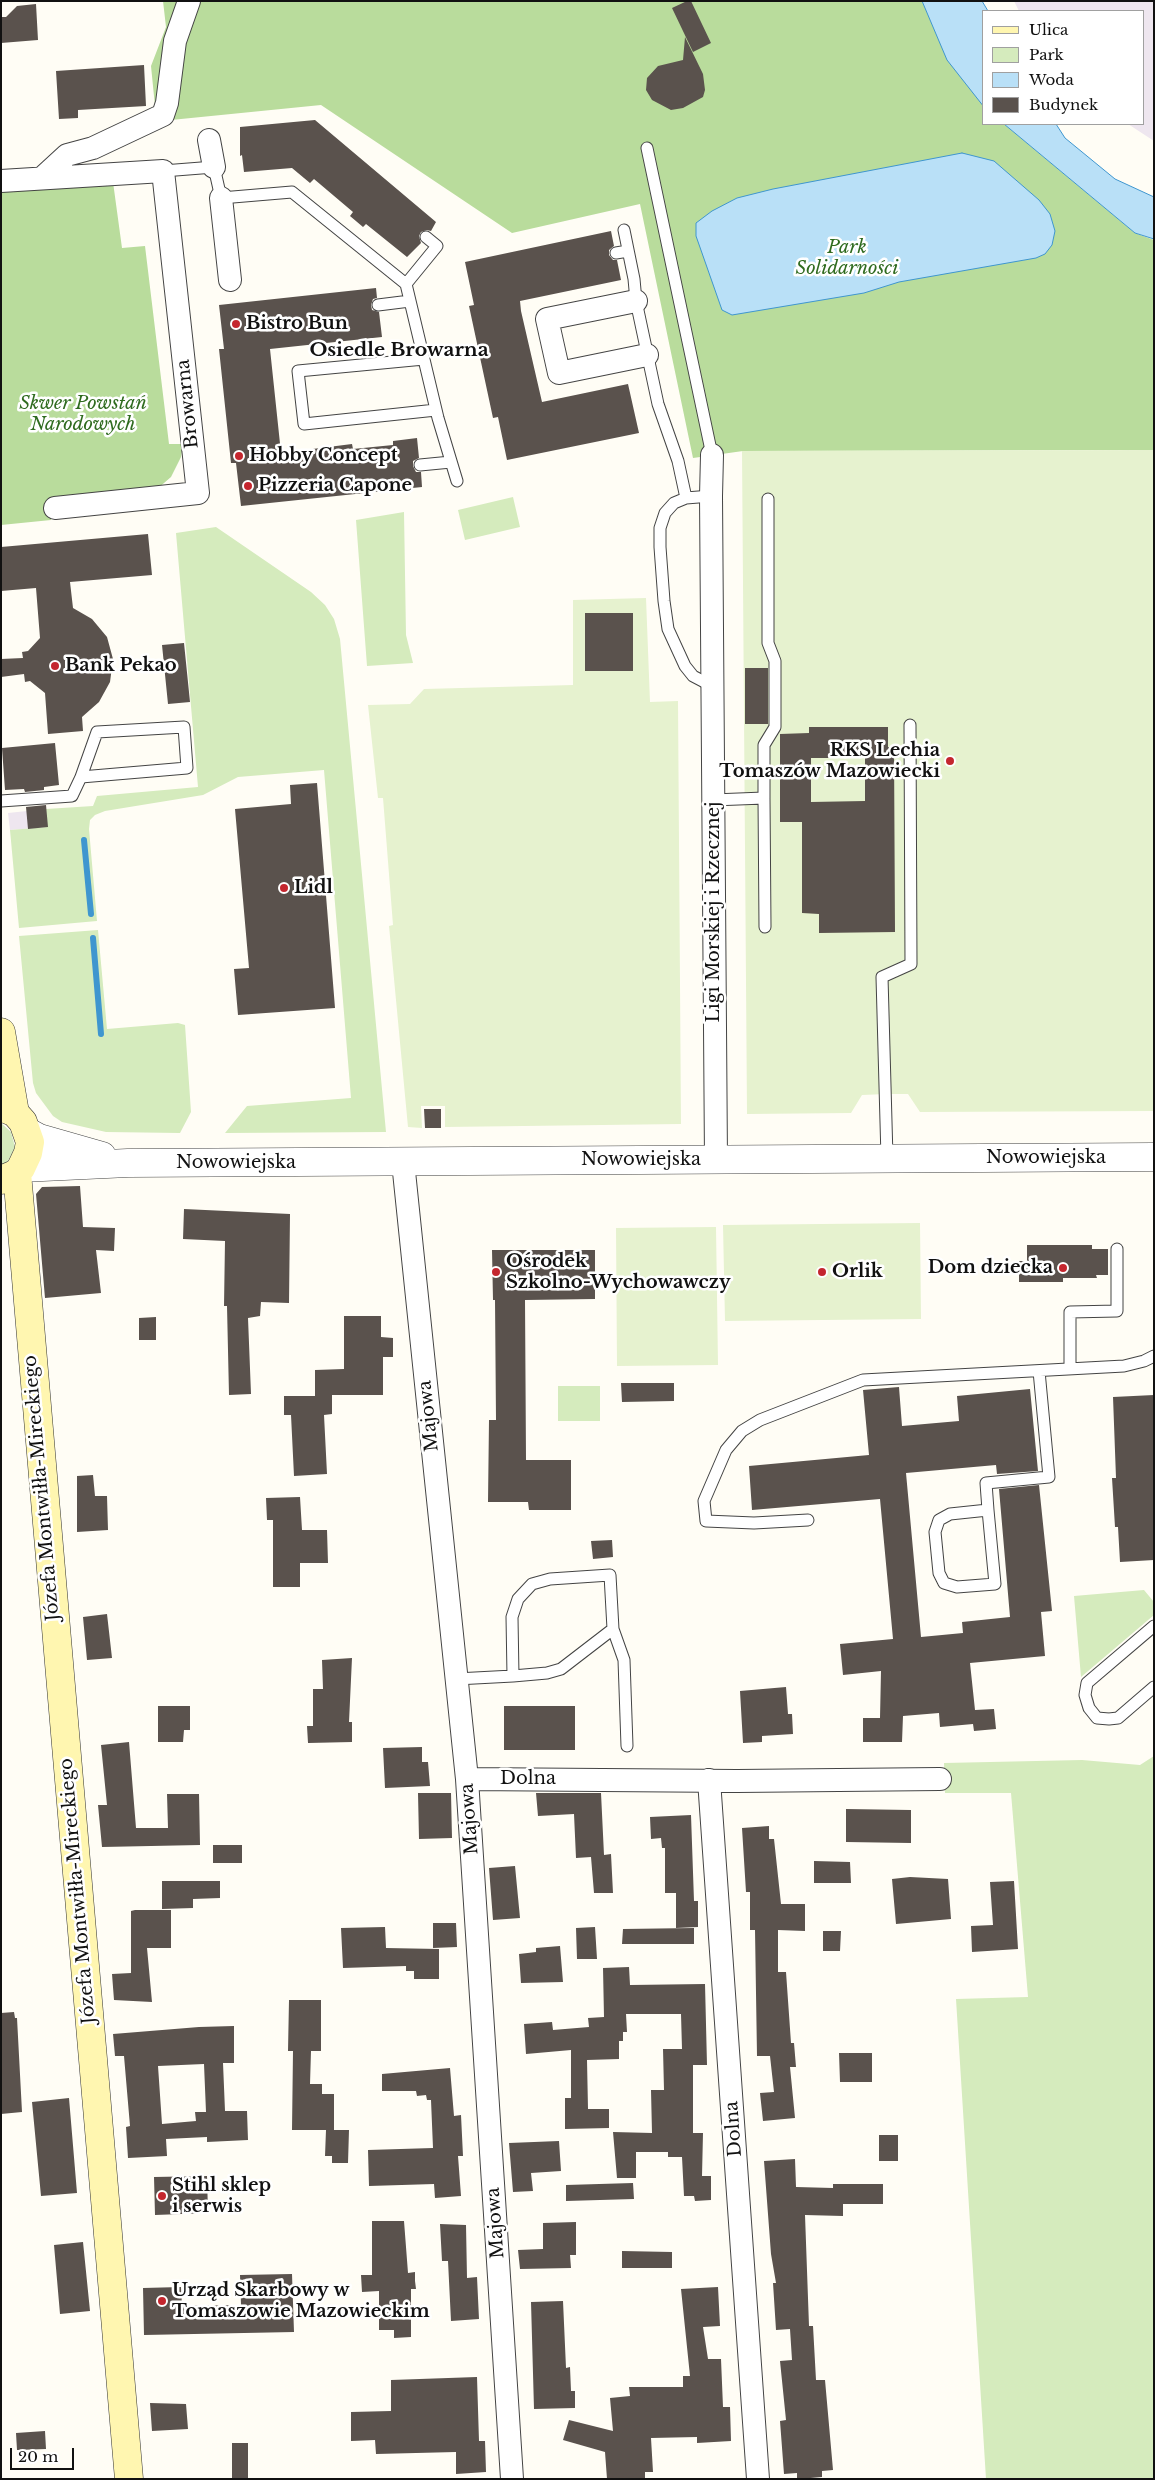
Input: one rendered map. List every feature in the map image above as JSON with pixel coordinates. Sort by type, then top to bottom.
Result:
[{"type":"main road","points":[[1,1032],[15,1117],[28,1153],[13,1174]]},
{"type":"main road","name":"Józefa Montwiłła-Mireckiego","points":[[13,1174],[25,1251],[26,1304],[129,2479]]},
{"type":"main road","name":"Józefa Montwiłła-Mireckiego","points":[[1,1214],[14,1253],[26,1304]]},
{"type":"street","points":[[42,178],[67,155],[93,148],[163,115],[167,103],[174,41],[189,1]]},
{"type":"street","points":[[209,140],[214,167]]},
{"type":"street","points":[[1,181],[163,171]]},
{"type":"street","name":"Browarna","points":[[55,508],[198,492],[163,171]]},
{"type":"street","points":[[221,198],[230,280]]},
{"type":"street","points":[[636,300],[547,319],[559,373],[647,355]]},
{"type":"street","name":"Ligi Morskiej i Rzecznej","points":[[712,455],[710,496],[716,1160]]},
{"type":"street","name":"Nowowiejska","points":[[15,1117],[54,1143],[128,1163]]},
{"type":"street","name":"Nowowiejska","points":[[13,1174],[128,1163],[1154,1157]]},
{"type":"street","name":"Majowa","points":[[403,1162],[467,1779],[512,2479]]},
{"type":"street","name":"Dolna","points":[[467,1779],[940,1779]]},
{"type":"street","name":"Dolna","points":[[709,1780],[758,2479]]},
{"type":"lane","points":[[647,148],[712,455]]},
{"type":"lane","points":[[163,171],[214,167],[221,198],[292,192],[406,284],[436,410],[456,481]]},
{"type":"lane","points":[[624,230],[634,279],[636,300],[658,404],[678,461],[686,498]]},
{"type":"lane","points":[[406,284],[437,246],[426,237]]},
{"type":"lane","points":[[616,254],[628,251]]},
{"type":"lane","points":[[378,305],[410,301]]},
{"type":"lane","points":[[424,359],[298,371],[304,424],[436,410]]},
{"type":"lane","points":[[420,465],[451,462]]},
{"type":"lane","points":[[710,496],[686,498],[674,503],[665,513],[660,528],[664,601],[668,628],[685,666],[693,676],[712,686]]},
{"type":"lane","points":[[765,927],[764,745],[775,727],[775,661],[768,643],[768,500]]},
{"type":"lane","points":[[887,1158],[882,977],[911,964],[910,725]]},
{"type":"lane","points":[[1,801],[72,796],[82,777],[97,732],[184,727],[187,768],[82,777]]},
{"type":"lane","points":[[713,800],[764,798]]},
{"type":"lane","points":[[1070,1369],[1070,1312],[1117,1311],[1117,1250]]},
{"type":"lane","points":[[808,1520],[754,1523],[706,1521],[704,1501],[726,1450],[742,1431],[760,1420],[863,1380],[1124,1366],[1144,1361],[1154,1356]]},
{"type":"lane","points":[[988,1510],[950,1514],[939,1520],[935,1532],[938,1573],[944,1583],[957,1587],[995,1584],[986,1483],[1049,1477],[1039,1371]]},
{"type":"lane","points":[[513,1676],[512,1617],[518,1599],[532,1584],[550,1579],[610,1575],[613,1629],[624,1660],[627,1746]]},
{"type":"lane","points":[[1154,1626],[1087,1683],[1084,1695],[1089,1708],[1097,1718],[1118,1718],[1154,1687]]},
{"type":"lane","points":[[456,1678],[513,1676],[547,1673],[561,1669],[613,1629]]},
{"type":"shaded area","points":[[1014,1],[1154,1],[1154,141],[1130,125],[1145,125],[1145,10],[1018,10]]},
{"type":"shaded area","points":[[46,809],[48,827],[10,830],[8,813]]},
{"type":"green space","name":"Park Solidarności","points":[[163,1],[922,1],[982,104],[982,125],[1005,125],[1135,233],[1154,240],[1154,450],[743,451],[693,458],[640,204],[512,233],[321,105],[171,120],[155,106],[151,66],[166,27]]},
{"type":"green space","name":"Skwer Powstań Narodowych","points":[[113,182],[122,248],[145,246],[169,444],[183,444],[181,457],[171,477],[157,489],[50,501],[51,520],[1,525],[1,189]]},
{"type":"green space","name":"RKS Lechia Tomaszów Mazowiecki","points":[[1154,450],[1154,1111],[920,1112],[908,1094],[887,1094],[862,1095],[851,1113],[747,1114],[742,451]]},
{"type":"green space","points":[[513,497],[520,527],[465,540],[458,510]]},
{"type":"green space","points":[[404,512],[406,635],[413,663],[367,666],[356,520]]},
{"type":"green space","points":[[216,527],[311,592],[325,605],[334,619],[340,639],[386,1132],[225,1133],[247,1106],[351,1098],[324,770],[238,777],[203,795],[105,811],[95,815],[90,820],[89,829],[97,921],[19,928],[10,830],[47,827],[46,809],[93,806],[97,796],[198,787],[176,533]]},
{"type":"green space","points":[[646,598],[650,702],[678,701],[681,1124],[445,1127],[445,1106],[421,1106],[422,1128],[408,1127],[389,926],[393,925],[383,798],[378,798],[368,705],[410,704],[424,689],[573,685],[573,600]]},
{"type":"green space","points":[[98,930],[107,1029],[178,1023],[185,1025],[191,1112],[180,1133],[106,1132],[62,1122],[53,1116],[36,1093],[33,1083],[19,936]]},
{"type":"green space","points":[[1,1123],[11,1132],[15,1147],[8,1161],[1,1166]]},
{"type":"green space","name":"Orlik","points":[[920,1223],[921,1319],[725,1321],[723,1225]]},
{"type":"green space","points":[[716,1227],[718,1365],[617,1366],[616,1228]]},
{"type":"green space","points":[[558,1386],[600,1386],[600,1421],[558,1421]]},
{"type":"green space","points":[[1144,1590],[1154,1602],[1154,1615],[1081,1677],[1074,1596]]},
{"type":"green space","points":[[1154,1756],[1154,2479],[986,2479],[956,1999],[1028,1997],[1011,1793],[945,1793],[944,1763],[1082,1760],[1140,1765]]},
{"type":"water","points":[[922,1],[982,1],[987,10],[982,10],[982,104],[947,60]]},
{"type":"water","points":[[1005,125],[1057,125],[1065,138],[1115,179],[1154,197],[1154,239],[1135,233]]},
{"type":"water","points":[[962,153],[994,161],[1039,200],[1050,214],[1055,231],[1052,245],[1045,254],[1036,258],[899,282],[864,293],[732,315],[722,310],[696,236],[696,223],[712,211],[737,198],[773,189]]},
{"type":"building","points":[[691,1],[711,43],[693,52],[672,8]]},
{"type":"building","points":[[36,4],[38,40],[1,43],[1,17],[6,17],[17,6]]},
{"type":"building","points":[[685,37],[703,74],[705,90],[703,97],[683,108],[671,110],[652,100],[646,90],[647,78],[658,66],[683,60]]},
{"type":"building","points":[[144,65],[146,106],[78,110],[78,118],[59,119],[56,71]]},
{"type":"building","points":[[315,120],[436,222],[431,231],[421,232],[419,236],[421,243],[407,257],[366,224],[363,227],[350,216],[353,212],[314,179],[310,183],[292,168],[244,172],[242,155],[240,156],[240,127]]},
{"type":"building","points":[[611,231],[614,246],[609,250],[609,255],[613,260],[617,260],[621,280],[520,301],[521,311],[542,402],[628,384],[639,433],[507,460],[498,417],[493,418],[469,306],[474,305],[465,262]]},
{"type":"building","points":[[376,288],[377,298],[373,299],[371,305],[372,310],[379,312],[382,337],[270,349],[281,453],[352,444],[353,449],[393,445],[393,441],[417,438],[419,458],[413,461],[413,466],[416,472],[421,472],[422,487],[241,506],[236,463],[231,463],[219,349],[224,349],[219,305]]},
{"type":"building","points":[[148,534],[152,575],[70,582],[73,608],[92,619],[107,637],[113,659],[110,682],[99,702],[82,717],[83,731],[48,734],[45,693],[30,681],[25,682],[24,674],[1,677],[1,659],[23,658],[22,652],[28,651],[40,638],[36,588],[1,591],[1,547]]},
{"type":"building","points":[[585,613],[633,613],[633,671],[585,671]]},
{"type":"building","points":[[184,643],[190,702],[168,704],[162,645]]},
{"type":"building","points":[[745,668],[768,668],[768,724],[745,724]]},
{"type":"building","points":[[809,727],[888,727],[888,747],[894,747],[895,932],[819,933],[819,914],[802,913],[802,822],[780,822],[780,734],[809,733]],"holes":[[[811,758],[865,758],[865,801],[811,802]]]},
{"type":"building","points":[[55,743],[59,785],[44,787],[44,790],[25,792],[24,789],[5,790],[2,748]]},
{"type":"building","name":"Lidl","points":[[317,783],[335,1008],[238,1015],[234,969],[249,968],[235,809],[291,804],[290,785]]},
{"type":"building","points":[[46,805],[48,827],[28,829],[26,807]]},
{"type":"building","points":[[424,1109],[441,1109],[441,1128],[425,1128]]},
{"type":"building","points":[[80,1186],[83,1227],[115,1228],[114,1251],[96,1250],[101,1293],[45,1298],[36,1194],[42,1187]]},
{"type":"building","points":[[184,1209],[290,1214],[289,1303],[261,1302],[260,1316],[248,1318],[251,1394],[229,1395],[227,1306],[224,1306],[225,1241],[183,1239]]},
{"type":"building","name":"Dom dziecka","points":[[1027,1245],[1092,1245],[1092,1249],[1108,1249],[1108,1275],[1096,1275],[1097,1278],[1063,1278],[1063,1282],[1019,1282],[1019,1261],[1027,1261]]},
{"type":"building","points":[[492,1250],[595,1250],[595,1299],[525,1300],[526,1460],[571,1460],[571,1510],[529,1510],[528,1502],[488,1502],[489,1420],[496,1420],[495,1300],[493,1300]]},
{"type":"building","points":[[344,1316],[381,1316],[381,1337],[393,1338],[393,1357],[383,1357],[383,1395],[332,1395],[332,1414],[324,1415],[327,1474],[294,1476],[291,1415],[284,1415],[284,1396],[315,1396],[315,1370],[344,1369]]},
{"type":"building","points":[[156,1317],[156,1340],[139,1340],[139,1318]]},
{"type":"building","points":[[621,1383],[674,1383],[674,1401],[622,1402]]},
{"type":"building","points":[[899,1387],[902,1426],[959,1421],[957,1396],[1030,1389],[1038,1471],[997,1474],[996,1465],[906,1473],[921,1637],[963,1633],[962,1622],[1010,1617],[999,1489],[1039,1485],[1052,1611],[1041,1612],[1045,1656],[970,1663],[975,1710],[994,1709],[996,1729],[974,1731],[973,1724],[940,1727],[939,1713],[903,1716],[902,1742],[863,1742],[863,1718],[880,1718],[881,1671],[843,1675],[840,1644],[893,1639],[880,1499],[752,1510],[749,1466],[869,1455],[863,1390]]},
{"type":"building","points":[[1154,1395],[1154,1560],[1120,1562],[1118,1527],[1115,1527],[1112,1478],[1116,1478],[1113,1397]]},
{"type":"building","points":[[93,1475],[95,1496],[107,1496],[108,1530],[77,1532],[77,1476]]},
{"type":"building","points":[[300,1497],[302,1530],[327,1530],[328,1563],[300,1563],[300,1587],[273,1587],[273,1520],[267,1520],[266,1498]]},
{"type":"building","points":[[612,1540],[613,1557],[593,1559],[591,1541]]},
{"type":"building","points":[[107,1614],[112,1658],[87,1660],[83,1617]]},
{"type":"building","points":[[352,1658],[349,1722],[352,1722],[352,1742],[308,1743],[307,1726],[313,1726],[313,1689],[323,1689],[322,1660]]},
{"type":"building","points":[[786,1687],[788,1714],[792,1714],[793,1734],[762,1736],[762,1742],[743,1743],[740,1691]]},
{"type":"building","points":[[158,1706],[190,1706],[190,1730],[184,1730],[183,1742],[158,1742]]},
{"type":"building","points":[[504,1706],[575,1706],[575,1750],[504,1750]]},
{"type":"building","points":[[129,1742],[136,1828],[168,1828],[167,1794],[199,1794],[200,1845],[102,1847],[98,1805],[107,1805],[101,1745]]},
{"type":"building","points":[[422,1747],[422,1762],[428,1762],[430,1786],[385,1788],[383,1748]]},
{"type":"building","points":[[418,1793],[451,1793],[452,1838],[419,1839]]},
{"type":"building","points":[[536,1793],[601,1793],[604,1855],[611,1854],[613,1893],[594,1893],[591,1857],[576,1858],[574,1814],[538,1816]]},
{"type":"building","points":[[846,1809],[911,1810],[911,1843],[846,1842]]},
{"type":"building","points":[[691,1815],[694,1901],[698,1901],[698,1927],[676,1928],[676,1893],[665,1893],[665,1848],[662,1848],[661,1838],[651,1839],[650,1817]]},
{"type":"building","points":[[769,1826],[769,1839],[774,1839],[781,1904],[805,1904],[805,1931],[778,1930],[778,1972],[786,1972],[791,2043],[794,2043],[796,2067],[790,2067],[795,2118],[763,2121],[760,2093],[774,2092],[770,2056],[757,2056],[755,1930],[750,1930],[750,1892],[746,1892],[742,1828]]},
{"type":"building","points":[[213,1845],[242,1845],[242,1863],[213,1863]]},
{"type":"building","points":[[814,1861],[850,1862],[851,1883],[814,1883]]},
{"type":"building","points":[[515,1866],[520,1918],[493,1920],[489,1868]]},
{"type":"building","points":[[910,1877],[948,1879],[951,1919],[896,1924],[892,1879]]},
{"type":"building","points":[[162,1881],[220,1881],[220,1898],[193,1899],[193,1908],[162,1909]]},
{"type":"building","points":[[1014,1881],[1018,1949],[972,1952],[971,1926],[993,1925],[990,1882]]},
{"type":"building","points":[[171,1910],[171,1948],[147,1948],[152,2002],[114,2000],[112,1974],[131,1973],[131,1911]]},
{"type":"building","points":[[433,1923],[456,1923],[457,1947],[433,1948]]},
{"type":"building","points":[[385,1927],[386,1948],[439,1949],[439,1979],[414,1979],[414,1971],[406,1971],[406,1966],[343,1968],[341,1928]]},
{"type":"building","points":[[595,1927],[597,1959],[577,1959],[576,1928]]},
{"type":"building","points":[[694,1928],[694,1944],[622,1944],[623,1929]]},
{"type":"building","points":[[823,1931],[841,1931],[840,1951],[823,1951]]},
{"type":"building","points":[[560,1946],[563,1982],[521,1983],[519,1954],[536,1952],[536,1948]]},
{"type":"building","points":[[629,1967],[630,1985],[705,1984],[707,2065],[693,2065],[693,2133],[703,2133],[702,2176],[711,2176],[711,2200],[695,2201],[694,2196],[684,2196],[682,2157],[668,2157],[668,2152],[636,2152],[636,2178],[617,2178],[613,2132],[652,2133],[651,2090],[664,2090],[663,2049],[682,2049],[681,2014],[626,2014],[627,2032],[623,2032],[623,2041],[619,2041],[619,2059],[587,2060],[588,2109],[609,2109],[609,2128],[565,2129],[565,2098],[571,2098],[571,2050],[526,2054],[524,2024],[552,2022],[553,2030],[589,2027],[588,2018],[604,2017],[603,1968]]},
{"type":"building","points":[[289,2000],[321,2000],[321,2051],[311,2051],[310,2084],[322,2084],[322,2094],[334,2094],[334,2130],[349,2130],[348,2163],[332,2163],[332,2156],[325,2156],[326,2130],[292,2130],[293,2051],[288,2051]]},
{"type":"building","points":[[14,2012],[15,2018],[17,2018],[22,2112],[1,2114],[1,2013]]},
{"type":"building","points":[[234,2026],[234,2063],[223,2063],[225,2111],[247,2111],[248,2140],[207,2142],[207,2137],[166,2139],[167,2156],[128,2158],[126,2127],[130,2126],[124,2056],[115,2056],[113,2034]],"holes":[[[204,2064],[206,2112],[195,2112],[196,2121],[162,2124],[158,2066]]]},
{"type":"building","points":[[839,2053],[872,2053],[872,2082],[840,2082]]},
{"type":"building","points":[[450,2068],[454,2116],[461,2115],[463,2156],[458,2156],[461,2196],[435,2198],[434,2184],[369,2186],[368,2150],[433,2148],[431,2100],[427,2100],[426,2095],[417,2096],[416,2091],[382,2091],[382,2074]]},
{"type":"building","points":[[69,2098],[77,2193],[41,2196],[32,2102]]},
{"type":"building","points":[[879,2135],[898,2135],[898,2161],[879,2161]]},
{"type":"building","points":[[559,2141],[561,2171],[531,2173],[533,2191],[513,2192],[509,2143]]},
{"type":"building","points":[[795,2159],[796,2187],[833,2188],[833,2184],[883,2184],[883,2204],[843,2204],[843,2216],[805,2215],[809,2326],[813,2326],[816,2380],[825,2380],[833,2470],[822,2471],[822,2477],[799,2479],[797,2479],[797,2473],[784,2474],[780,2421],[786,2420],[780,2361],[792,2360],[790,2329],[776,2330],[773,2283],[776,2283],[771,2254],[764,2161]]},
{"type":"building","points":[[207,2176],[208,2213],[155,2215],[154,2177]]},
{"type":"building","points":[[633,2183],[634,2199],[566,2201],[566,2185]]},
{"type":"building","points":[[372,2221],[404,2221],[408,2273],[415,2272],[416,2289],[411,2289],[411,2337],[394,2338],[394,2330],[379,2330],[379,2291],[362,2292],[361,2275],[372,2275]]},
{"type":"building","points":[[576,2222],[576,2255],[570,2255],[571,2268],[520,2269],[518,2250],[543,2249],[543,2223]]},
{"type":"building","points":[[440,2224],[466,2225],[467,2278],[477,2277],[479,2319],[451,2321],[448,2261],[442,2261]]},
{"type":"building","points":[[83,2242],[90,2311],[60,2314],[54,2245]]},
{"type":"building","points":[[622,2251],[672,2252],[672,2268],[622,2268]]},
{"type":"building","points":[[292,2274],[294,2332],[144,2335],[143,2288],[181,2287],[182,2306],[241,2305],[240,2275]]},
{"type":"building","points":[[718,2287],[720,2326],[703,2327],[708,2359],[721,2359],[723,2407],[730,2407],[731,2441],[697,2443],[697,2437],[651,2438],[653,2472],[645,2472],[645,2479],[607,2479],[605,2452],[563,2440],[569,2420],[613,2431],[610,2398],[630,2396],[629,2387],[683,2387],[683,2376],[690,2376],[681,2289]]},
{"type":"building","points":[[563,2301],[566,2368],[570,2367],[571,2391],[575,2391],[575,2408],[534,2409],[531,2302]]},
{"type":"building","points":[[477,2377],[479,2441],[485,2441],[486,2472],[456,2474],[456,2452],[376,2454],[375,2440],[351,2441],[351,2412],[391,2411],[391,2380]]},
{"type":"building","points":[[150,2403],[186,2404],[188,2429],[152,2431]]},
{"type":"building","points":[[45,2431],[46,2449],[17,2450],[16,2433]]},
{"type":"building","points":[[232,2443],[248,2443],[248,2479],[232,2479]]},
{"type":"waterway","points":[[84,840],[91,914]]},
{"type":"waterway","points":[[93,938],[101,1034]]},
{"type":"place","name":"Bistro Bun","points":[[236,324]]},
{"type":"place","name":"Hobby Concept","points":[[239,456]]},
{"type":"place","name":"Pizzeria Capone","points":[[248,486]]},
{"type":"place","name":"Bank Pekao","points":[[55,666]]},
{"type":"place","name":"RKS Lechia Tomaszów Mazowiecki","points":[[950,761]]},
{"type":"place","name":"Lidl","points":[[284,888]]},
{"type":"place","name":"Dom dziecka","points":[[1063,1268]]},
{"type":"place","name":"Ośrodek Szkolno-Wychowawczy","points":[[496,1272]]},
{"type":"place","name":"Orlik","points":[[822,1272]]},
{"type":"place","name":"Stihl sklep i serwis","points":[[162,2196]]},
{"type":"place","name":"Urząd Skarbowy w Tomaszowie Mazowieckim","points":[[162,2301]]},
{"type":"district","name":"Osiedle Browarna","points":[[399,351]]}]
